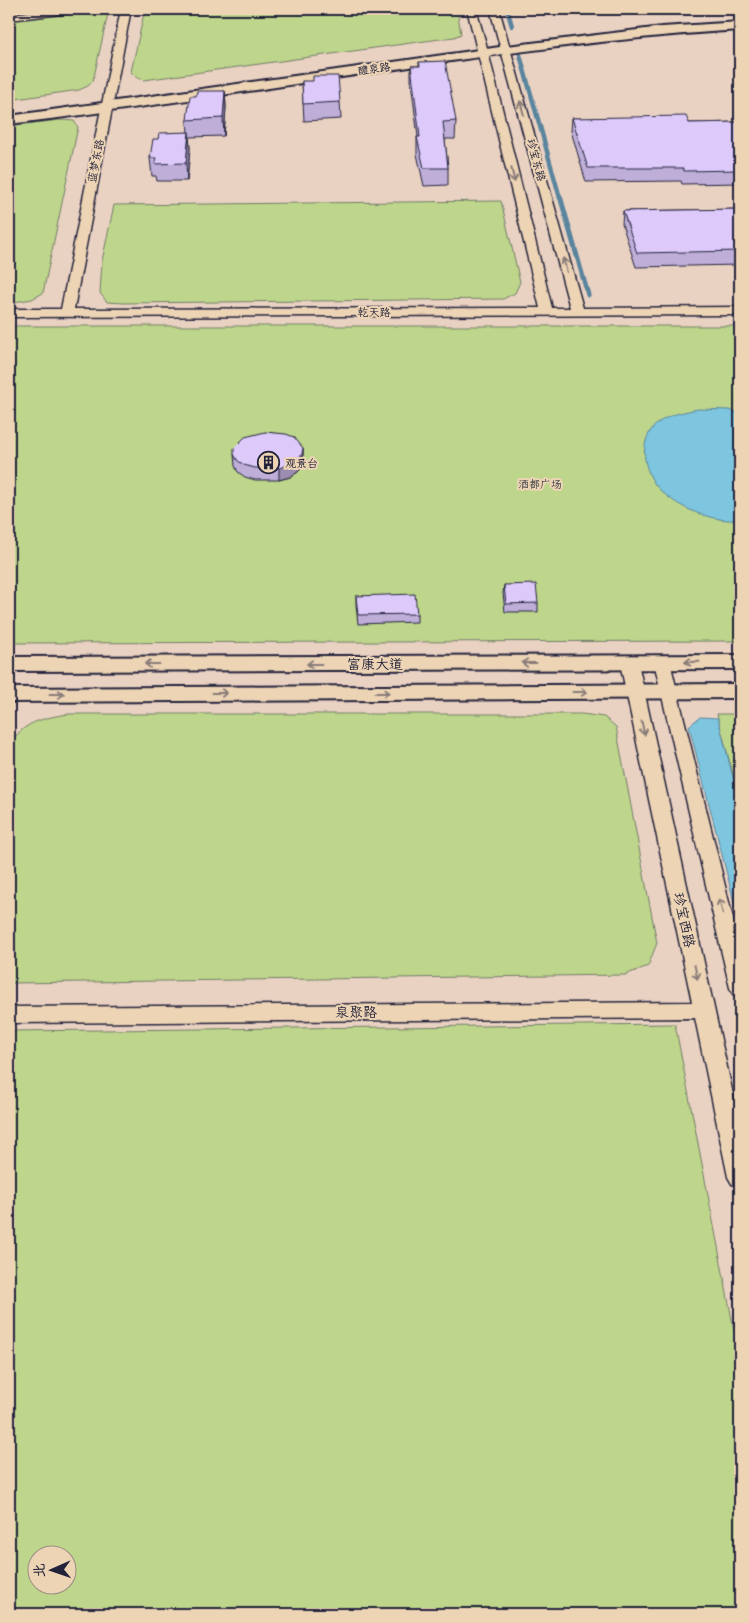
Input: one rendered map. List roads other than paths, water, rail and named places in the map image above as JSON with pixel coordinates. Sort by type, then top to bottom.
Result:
[{"type":"street","points":[[9,17],[79,9]]},
{"type":"street","name":"蓝梦东路","points":[[67,313],[126,9]]},
{"type":"street","name":"珍宝东路","points":[[470,9],[482,49],[547,312]]},
{"type":"street","name":"珍宝东路","points":[[495,9],[578,312]]},
{"type":"street","name":"醴泉路","points":[[9,120],[107,102],[654,23],[740,17]]},
{"type":"street","name":"醴泉路","points":[[505,46],[662,31],[740,26]]},
{"type":"street","name":"醴泉路","points":[[9,111],[107,102]]},
{"type":"street","name":"乾天路","points":[[9,313],[740,311]]},
{"type":"street","points":[[662,662],[740,988]]},
{"type":"street","name":"富康大道","points":[[9,664],[740,662]]},
{"type":"street","name":"珍宝西路","points":[[629,663],[740,1177]]},
{"type":"street","name":"富康大道","points":[[9,694],[740,691]]},
{"type":"street","name":"泉聚路","points":[[9,1015],[704,1010]]},
{"type":"water","points":[[698,409],[729,410],[740,413],[740,520],[718,519],[696,513],[676,503],[659,489],[649,474],[646,465],[645,446],[651,430],[667,417]]},
{"type":"water","points":[[700,717],[718,718],[740,805],[740,925],[689,726]]},
{"type":"waterway","points":[[507,9],[512,26]]},
{"type":"waterway","points":[[520,55],[560,198]]},
{"type":"waterway","points":[[560,196],[588,295]]},
{"type":"place","name":"观景台","points":[[269,463]]},
{"type":"park label","name":"酒都广场","points":[[540,484]]}]
